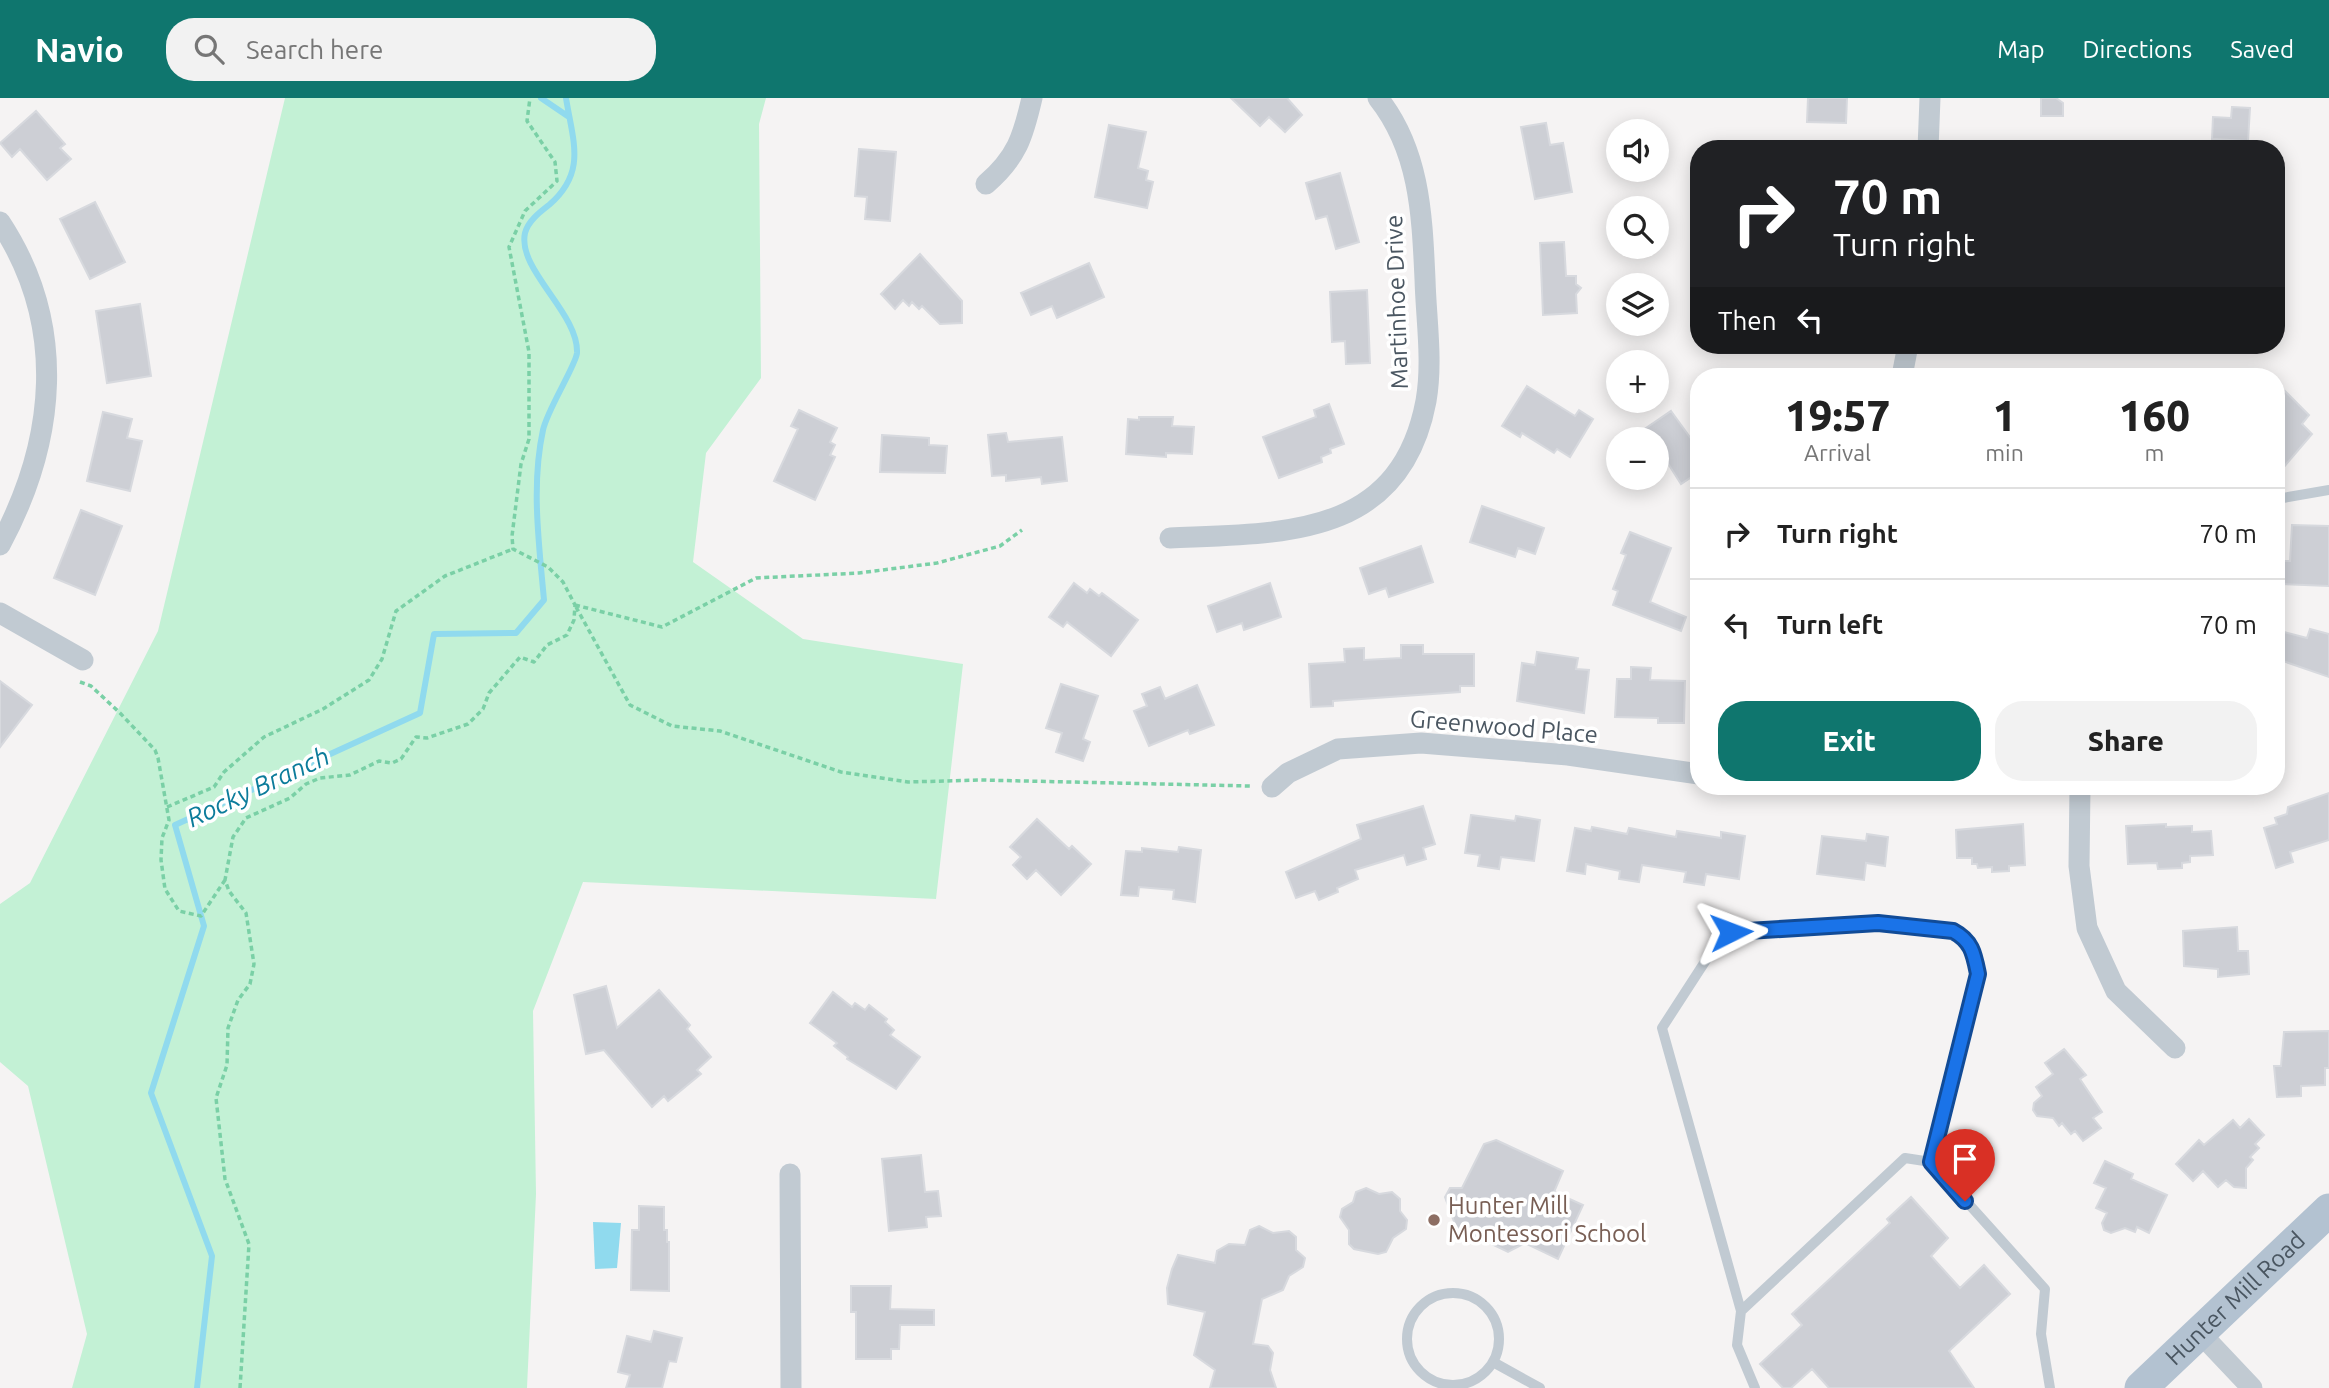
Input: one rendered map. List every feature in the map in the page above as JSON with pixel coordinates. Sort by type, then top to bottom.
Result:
[{"type":"main road","name":"Hunter Mill Road","points":[[2141,1388],[2329,1210]]},
{"type":"street","points":[[986,184],[1007,166],[1020,144],[1032,98]]},
{"type":"street","name":"Martinhoe Drive","points":[[1170,538],[1246,534],[1325,524],[1351,512],[1374,496],[1394,475],[1409,452],[1426,400],[1429,371],[1422,211],[1415,172],[1404,140],[1378,98]]},
{"type":"street","points":[[1928,140],[1930,98]]},
{"type":"street","points":[[0,222],[26,271],[38,308],[45,347],[47,389],[44,429],[35,469],[21,507],[0,545]]},
{"type":"street","points":[[0,613],[83,660]]},
{"type":"street","name":"Greenwood Place","points":[[1272,787],[1288,773],[1338,749],[1421,743],[1568,755],[1690,773]]},
{"type":"street","points":[[2080,795],[2079,866],[2087,928],[2116,991],[2175,1048]]},
{"type":"street","points":[[790,1174],[791,1388]]},
{"type":"street","points":[[2200,1333],[2252,1388]]},
{"type":"lane","points":[[2285,498],[2329,490]]},
{"type":"lane","points":[[1755,1388],[1737,1345],[1741,1311],[1662,1028],[1719,940],[1731,932],[1878,923],[1953,931],[1963,936],[1973,950],[1978,974],[1931,1162]]},
{"type":"lane","points":[[1741,1311],[1905,1158],[1931,1162],[2045,1289],[2041,1334],[2050,1388]]},
{"type":"lane","points":[[1443,1294],[1472,1298],[1493,1319],[1498,1341],[1493,1362],[1470,1382],[1455,1385],[1433,1380],[1415,1366],[1409,1353],[1407,1338],[1410,1323],[1423,1305],[1443,1294]]},
{"type":"lane","points":[[1493,1362],[1540,1388]]},
{"type":"path","points":[[513,549],[512,536],[521,464],[529,439],[529,352],[509,247],[525,211],[557,181],[555,162],[527,121],[530,98]]},
{"type":"path","points":[[575,605],[662,627],[756,578],[859,573],[937,563],[1000,546],[1022,530]]},
{"type":"path","points":[[167,807],[214,787],[224,772],[264,737],[323,709],[369,680],[382,659],[396,611],[445,576],[513,549],[548,567],[563,582],[631,705],[672,726],[720,731],[841,772],[908,782],[981,780],[1272,787]]},
{"type":"path","points":[[78,681],[91,686],[155,750],[169,820],[162,838],[161,860],[165,889],[179,911],[201,916],[225,880],[233,837],[246,818],[290,798],[306,784],[320,778],[350,775],[379,761],[392,763],[401,759],[416,737],[427,738],[468,724],[520,657],[534,662],[547,645],[568,635],[574,620],[575,605]]},
{"type":"path","points":[[225,880],[229,891],[246,913],[254,964],[250,984],[238,1000],[228,1028],[227,1065],[216,1098],[225,1179],[249,1244],[240,1388]]},
{"type":"green space","points":[[285,98],[766,98],[759,124],[761,378],[706,453],[693,562],[803,639],[963,664],[936,899],[583,882],[533,1011],[536,1194],[527,1388],[72,1388],[87,1334],[28,1086],[0,1062],[0,904],[30,883],[158,631]]},
{"type":"water","points":[[593,1222],[621,1223],[617,1268],[595,1269]]},
{"type":"building","points":[[1231,98],[1287,98],[1302,115],[1285,132],[1269,117],[1260,126]]},
{"type":"building","points":[[1808,98],[1847,98],[1846,123],[1807,122]]},
{"type":"building","points":[[2041,98],[2056,98],[2063,103],[2063,116],[2041,116]]},
{"type":"building","points":[[2232,107],[2250,108],[2248,140],[2212,139],[2213,117],[2231,118]]},
{"type":"building","points":[[36,111],[65,144],[60,148],[71,159],[47,180],[20,149],[12,157],[0,143]]},
{"type":"building","points":[[1546,123],[1550,145],[1563,143],[1572,192],[1535,199],[1521,127]]},
{"type":"building","points":[[1109,125],[1146,132],[1138,168],[1148,171],[1146,180],[1153,182],[1147,208],[1095,197]]},
{"type":"building","points":[[859,149],[896,152],[890,221],[865,219],[867,197],[855,196]]},
{"type":"building","points":[[1340,173],[1359,242],[1336,249],[1327,216],[1316,219],[1306,183]]},
{"type":"building","points":[[95,202],[125,262],[90,279],[60,219]]},
{"type":"building","points":[[1564,242],[1566,276],[1576,276],[1576,284],[1581,288],[1576,294],[1577,313],[1543,315],[1540,243]]},
{"type":"building","points":[[920,254],[962,301],[962,323],[940,324],[922,306],[919,309],[912,302],[909,306],[903,300],[895,309],[881,294]]},
{"type":"building","points":[[1089,263],[1104,297],[1057,318],[1052,306],[1031,315],[1021,293]]},
{"type":"building","points":[[1367,290],[1370,363],[1346,364],[1345,341],[1332,342],[1330,292]]},
{"type":"building","points":[[140,304],[151,376],[107,383],[96,311]]},
{"type":"building","points":[[1527,386],[1575,416],[1579,410],[1593,419],[1570,457],[1557,449],[1554,453],[1522,433],[1520,437],[1502,426]]},
{"type":"building","points":[[2285,391],[2309,415],[2302,424],[2312,434],[2285,466]]},
{"type":"building","points":[[1329,404],[1344,444],[1330,449],[1331,453],[1321,457],[1322,462],[1279,478],[1263,437],[1316,417],[1314,410]]},
{"type":"building","points":[[799,410],[837,428],[830,442],[835,445],[830,455],[835,457],[815,500],[774,481],[798,429],[791,426]]},
{"type":"building","points":[[1671,411],[1690,437],[1690,478],[1681,484],[1669,465],[1669,427],[1648,427]]},
{"type":"building","points":[[103,412],[132,419],[127,438],[142,441],[130,491],[87,481]]},
{"type":"building","points":[[1139,417],[1173,417],[1172,426],[1194,427],[1192,454],[1166,453],[1166,457],[1126,454],[1128,419],[1139,420]]},
{"type":"building","points":[[1006,433],[1008,442],[1062,437],[1067,481],[1042,484],[1041,477],[1006,481],[1006,475],[992,476],[988,435]]},
{"type":"building","points":[[882,435],[929,438],[929,445],[947,446],[945,473],[880,472]]},
{"type":"building","points":[[1482,506],[1544,528],[1535,554],[1518,548],[1515,557],[1470,542]]},
{"type":"building","points":[[81,510],[122,526],[95,595],[54,578]]},
{"type":"building","points":[[2292,525],[2329,526],[2329,586],[2285,584],[2285,561],[2290,561]]},
{"type":"building","points":[[1630,532],[1671,548],[1650,602],[1686,617],[1681,631],[1613,605],[1618,591],[1613,589],[1626,555],[1621,553]]},
{"type":"building","points":[[1421,546],[1433,582],[1389,597],[1386,588],[1369,594],[1360,568]]},
{"type":"building","points":[[1074,583],[1087,593],[1090,589],[1099,596],[1102,593],[1138,620],[1111,656],[1067,622],[1063,627],[1049,617]]},
{"type":"building","points":[[1270,583],[1281,617],[1244,630],[1242,623],[1217,632],[1208,606]]},
{"type":"building","points":[[2310,629],[2329,634],[2329,677],[2285,662],[2285,632],[2307,638]]},
{"type":"building","points":[[1401,645],[1423,645],[1423,654],[1474,654],[1474,686],[1460,686],[1460,692],[1333,701],[1333,706],[1311,707],[1309,664],[1345,662],[1344,649],[1364,648],[1364,660],[1401,658]]},
{"type":"building","points":[[1537,652],[1578,658],[1576,669],[1589,670],[1584,713],[1517,701],[1522,663],[1535,665]]},
{"type":"building","points":[[1631,667],[1651,668],[1650,680],[1685,681],[1684,723],[1658,723],[1658,718],[1615,717],[1617,679],[1631,679]]},
{"type":"building","points":[[0,681],[32,705],[0,747]]},
{"type":"building","points":[[1061,684],[1098,696],[1083,739],[1090,742],[1083,761],[1056,752],[1062,733],[1046,728]]},
{"type":"building","points":[[1197,685],[1214,725],[1190,734],[1188,730],[1149,746],[1134,711],[1147,706],[1142,694],[1160,687],[1165,699]]},
{"type":"building","points":[[2329,793],[2329,840],[2290,852],[2293,862],[2276,868],[2264,828],[2277,824],[2275,818],[2287,814],[2288,807]]},
{"type":"building","points":[[1423,806],[1435,844],[1423,848],[1426,859],[1407,865],[1404,855],[1355,870],[1358,879],[1319,900],[1315,891],[1296,898],[1286,872],[1361,839],[1357,825]]},
{"type":"building","points":[[1471,815],[1515,821],[1516,816],[1540,820],[1534,861],[1501,857],[1499,869],[1478,866],[1480,855],[1465,853]]},
{"type":"building","points":[[1037,819],[1069,849],[1072,846],[1091,864],[1061,895],[1036,870],[1027,879],[1013,865],[1021,857],[1010,847]]},
{"type":"building","points":[[2023,824],[2025,865],[2009,866],[2009,871],[1992,872],[1992,867],[1978,868],[1977,864],[1972,864],[1972,858],[1957,858],[1956,830]]},
{"type":"building","points":[[2166,824],[2166,827],[2192,826],[2192,832],[2211,831],[2213,855],[2190,856],[2190,862],[2182,863],[2182,868],[2158,869],[2157,863],[2128,864],[2126,826]]},
{"type":"building","points":[[1592,827],[1627,834],[1629,828],[1676,837],[1677,831],[1721,838],[1721,832],[1745,836],[1739,879],[1706,874],[1704,885],[1684,882],[1686,872],[1642,865],[1639,882],[1619,879],[1620,871],[1586,864],[1585,874],[1567,871],[1575,828],[1591,831]]},
{"type":"building","points":[[1867,834],[1888,837],[1885,866],[1866,863],[1864,880],[1817,874],[1822,836],[1866,841]]},
{"type":"building","points":[[1179,847],[1201,850],[1195,902],[1173,899],[1174,890],[1139,887],[1138,896],[1121,895],[1126,851],[1142,852],[1142,848],[1178,852]]},
{"type":"building","points":[[2237,927],[2238,951],[2248,951],[2249,974],[2218,977],[2218,969],[2184,966],[2183,931]]},
{"type":"building","points":[[606,986],[617,1028],[659,990],[690,1025],[687,1029],[711,1057],[697,1070],[701,1074],[668,1101],[664,1096],[652,1107],[604,1050],[586,1054],[574,995]]},
{"type":"building","points":[[833,992],[852,1007],[855,1003],[865,1010],[869,1005],[887,1019],[885,1022],[894,1030],[890,1035],[920,1057],[896,1089],[847,1059],[848,1057],[834,1046],[837,1043],[810,1023]]},
{"type":"building","points":[[2329,1031],[2329,1068],[2325,1068],[2325,1085],[2301,1086],[2301,1096],[2277,1097],[2274,1066],[2281,1066],[2284,1032]]},
{"type":"building","points":[[2064,1049],[2086,1075],[2080,1079],[2102,1112],[2093,1118],[2101,1128],[2083,1141],[2075,1131],[2071,1134],[2062,1123],[2059,1126],[2053,1118],[2037,1116],[2033,1110],[2034,1103],[2042,1096],[2036,1087],[2053,1074],[2045,1063]]},
{"type":"building","points":[[2249,1119],[2264,1135],[2255,1144],[2259,1148],[2250,1157],[2253,1160],[2246,1168],[2246,1188],[2234,1187],[2226,1180],[2218,1187],[2203,1171],[2193,1181],[2176,1164],[2199,1140],[2204,1145],[2233,1120],[2240,1128]]},
{"type":"building","points":[[1496,1140],[1563,1171],[1554,1192],[1583,1205],[1558,1259],[1525,1243],[1508,1252],[1456,1227],[1445,1197],[1450,1188],[1462,1188],[1484,1144]]},
{"type":"building","points":[[921,1155],[925,1192],[938,1191],[941,1216],[926,1217],[927,1227],[889,1231],[882,1159]]},
{"type":"building","points":[[2105,1161],[2133,1174],[2131,1179],[2167,1195],[2149,1233],[2137,1227],[2135,1232],[2125,1228],[2111,1233],[2104,1230],[2102,1223],[2107,1213],[2096,1208],[2106,1188],[2094,1183]]},
{"type":"building","points":[[1366,1188],[1379,1194],[1392,1192],[1400,1199],[1400,1211],[1407,1220],[1406,1229],[1393,1238],[1386,1252],[1378,1254],[1354,1249],[1349,1244],[1349,1230],[1340,1217],[1342,1209],[1353,1202],[1356,1192]]},
{"type":"building","points":[[1911,1197],[1948,1238],[1931,1256],[1960,1288],[1984,1265],[2010,1294],[1949,1351],[1974,1388],[1829,1388],[1812,1369],[1791,1388],[1783,1388],[1760,1364],[1802,1325],[1792,1314],[1890,1223],[1887,1219]]},
{"type":"building","points":[[639,1206],[664,1207],[664,1230],[667,1230],[669,1242],[669,1291],[631,1290],[632,1230],[639,1230]]},
{"type":"building","points":[[1259,1226],[1273,1233],[1289,1231],[1296,1237],[1296,1250],[1305,1258],[1303,1267],[1289,1276],[1283,1290],[1262,1299],[1253,1344],[1268,1346],[1273,1353],[1270,1370],[1276,1388],[1210,1388],[1215,1370],[1194,1355],[1205,1312],[1168,1304],[1167,1288],[1172,1269],[1178,1255],[1215,1263],[1217,1251],[1229,1244],[1245,1245],[1250,1230]]},
{"type":"building","points":[[851,1286],[891,1286],[890,1309],[934,1310],[934,1325],[900,1325],[899,1349],[891,1349],[891,1359],[856,1359],[856,1312],[851,1312]]},
{"type":"building","points":[[654,1331],[682,1338],[676,1362],[669,1361],[662,1388],[626,1388],[630,1375],[618,1372],[627,1336],[651,1342]]},
{"type":"waterway","points":[[541,98],[569,117]]},
{"type":"waterway","name":"Rocky Branch","points":[[197,1388],[212,1256],[151,1093],[204,926],[175,825],[420,713],[434,634],[516,633],[544,600],[537,515],[539,451],[546,421],[577,353],[569,323],[530,262],[525,247],[525,233],[538,214],[561,193],[573,168],[574,142],[566,98]]},
{"type":"place","name":"Hunter Mill Montessori School","points":[[1434,1220]]},
{"type":"route","points":[[1731,932],[1878,923],[1953,931],[1963,936],[1973,950],[1978,974],[1931,1162],[1965,1201]]}]
